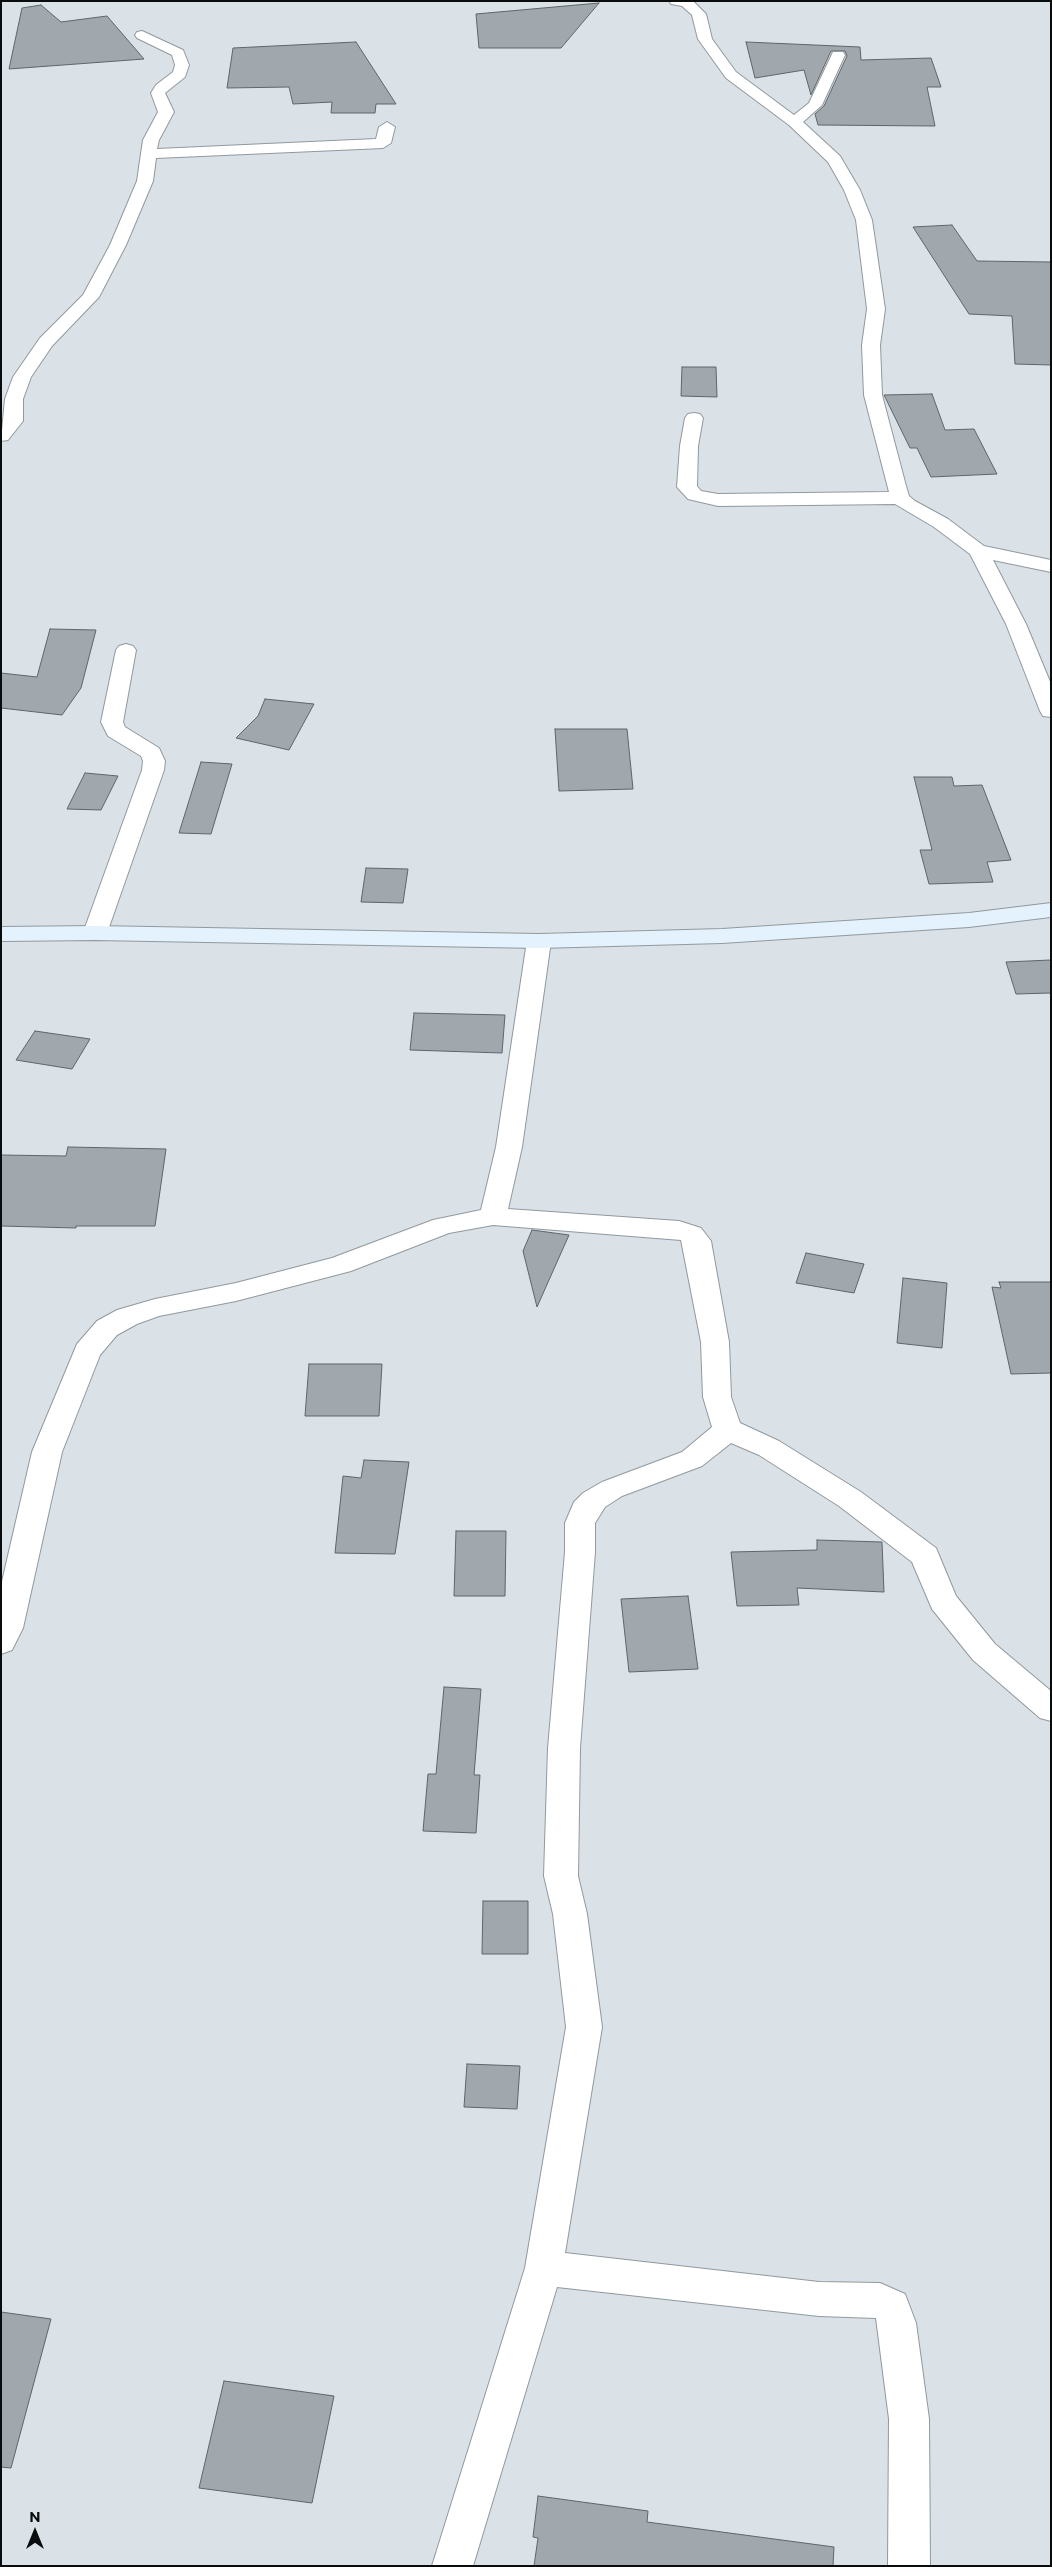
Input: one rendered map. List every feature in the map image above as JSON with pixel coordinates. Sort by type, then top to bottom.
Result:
[{"type":"main road","points":[[1,934],[95,933],[539,941],[722,936],[969,920],[1051,910]]},
{"type":"street","points":[[676,1],[686,2],[699,14],[705,39],[731,75],[794,122],[834,159],[852,190],[864,220],[876,309],[871,345],[873,396],[900,498],[908,505],[942,523],[978,551],[1016,624],[1051,711]]},
{"type":"street","points":[[1,436],[14,421],[14,399],[22,377],[46,342],[90,297],[113,254],[145,181],[151,140],[166,112],[158,94],[161,88],[180,74],[182,65],[178,53],[142,35]]},
{"type":"street","points":[[794,122],[815,105],[838,54]]},
{"type":"street","points":[[149,154],[383,143],[387,127]]},
{"type":"street","points":[[694,418],[689,446],[687,487],[695,495],[718,500],[900,498]]},
{"type":"street","points":[[978,551],[1051,566]]},
{"type":"street","points":[[95,933],[153,770],[154,761],[151,753],[116,731],[112,722],[126,650]]},
{"type":"street","points":[[493,1216],[510,1146],[539,941]]},
{"type":"street","points":[[1,1642],[7,1628],[47,1452],[87,1351],[107,1328],[127,1316],[155,1308],[236,1292],[341,1265],[443,1226],[493,1216],[573,1224],[679,1230],[691,1234],[697,1241],[715,1342],[717,1397],[727,1429],[769,1448],[850,1499],[925,1556],[943,1601],[984,1652],[1051,1709]]},
{"type":"street","points":[[452,2566],[544,2268],[584,2027],[570,1914],[561,1876],[564,1748],[580,1552],[580,1523],[585,1510],[594,1500],[612,1489],[692,1459],[710,1446],[727,1429]]},
{"type":"street","points":[[544,2268],[819,2299],[880,2300],[891,2306],[897,2323],[909,2419],[908,2566]]},
{"type":"building","points":[[599,3],[561,48],[479,48],[476,14]]},
{"type":"building","points":[[41,5],[61,22],[107,16],[144,59],[9,69],[22,8]]},
{"type":"building","points":[[356,42],[396,104],[376,104],[375,113],[331,113],[332,102],[293,104],[289,87],[227,88],[233,48]]},
{"type":"building","points":[[746,42],[860,47],[861,60],[931,58],[941,87],[927,87],[935,126],[818,125],[815,114],[824,106],[847,56],[845,51],[831,51],[811,95],[804,70],[755,78]]},
{"type":"building","points":[[952,225],[977,261],[1051,262],[1051,365],[1015,364],[1012,316],[969,314],[913,227]]},
{"type":"building","points":[[682,367],[716,367],[717,397],[681,396]]},
{"type":"building","points":[[932,394],[945,430],[974,429],[997,474],[931,477],[917,448],[910,448],[884,395]]},
{"type":"building","points":[[50,629],[96,630],[81,688],[62,715],[1,708],[1,673],[37,677]]},
{"type":"building","points":[[265,699],[314,704],[289,750],[236,738],[258,716]]},
{"type":"building","points":[[555,729],[627,729],[633,789],[559,791]]},
{"type":"building","points":[[201,762],[232,764],[211,834],[179,833]]},
{"type":"building","points":[[85,773],[118,776],[101,810],[67,809]]},
{"type":"building","points":[[914,777],[952,777],[954,786],[982,785],[1011,860],[987,862],[993,882],[929,884],[920,850],[932,850]]},
{"type":"building","points":[[366,868],[408,869],[403,903],[361,902]]},
{"type":"building","points":[[1051,960],[1051,993],[1016,994],[1006,962]]},
{"type":"building","points":[[414,1013],[505,1015],[502,1053],[410,1050]]},
{"type":"building","points":[[35,1031],[90,1039],[72,1069],[16,1060]]},
{"type":"building","points":[[68,1147],[166,1149],[155,1226],[76,1226],[76,1228],[1,1226],[1,1155],[66,1156]]},
{"type":"building","points":[[532,1230],[569,1235],[537,1307],[523,1251]]},
{"type":"building","points":[[806,1253],[864,1264],[854,1293],[796,1283]]},
{"type":"building","points":[[903,1278],[947,1283],[942,1348],[897,1343]]},
{"type":"building","points":[[999,1282],[1051,1282],[1051,1373],[1011,1374],[992,1287],[1001,1288]]},
{"type":"building","points":[[309,1364],[382,1364],[379,1416],[305,1416]]},
{"type":"building","points":[[364,1460],[409,1462],[395,1554],[335,1553],[343,1476],[361,1478]]},
{"type":"building","points":[[456,1531],[506,1531],[505,1596],[454,1596]]},
{"type":"building","points":[[817,1540],[882,1542],[884,1592],[797,1588],[799,1605],[737,1606],[731,1552],[817,1550]]},
{"type":"building","points":[[688,1596],[698,1669],[629,1672],[621,1599]]},
{"type":"building","points":[[444,1687],[481,1689],[474,1775],[480,1775],[476,1833],[423,1831],[428,1774],[436,1774]]},
{"type":"building","points":[[483,1901],[528,1901],[528,1954],[482,1954]]},
{"type":"building","points":[[467,2064],[520,2066],[517,2109],[464,2107]]},
{"type":"building","points":[[1,2312],[51,2319],[11,2468],[1,2467]]},
{"type":"building","points":[[224,2381],[334,2396],[312,2503],[199,2488]]},
{"type":"building","points":[[538,2496],[648,2511],[647,2522],[834,2547],[833,2566],[534,2566],[538,2538],[533,2537]]}]
